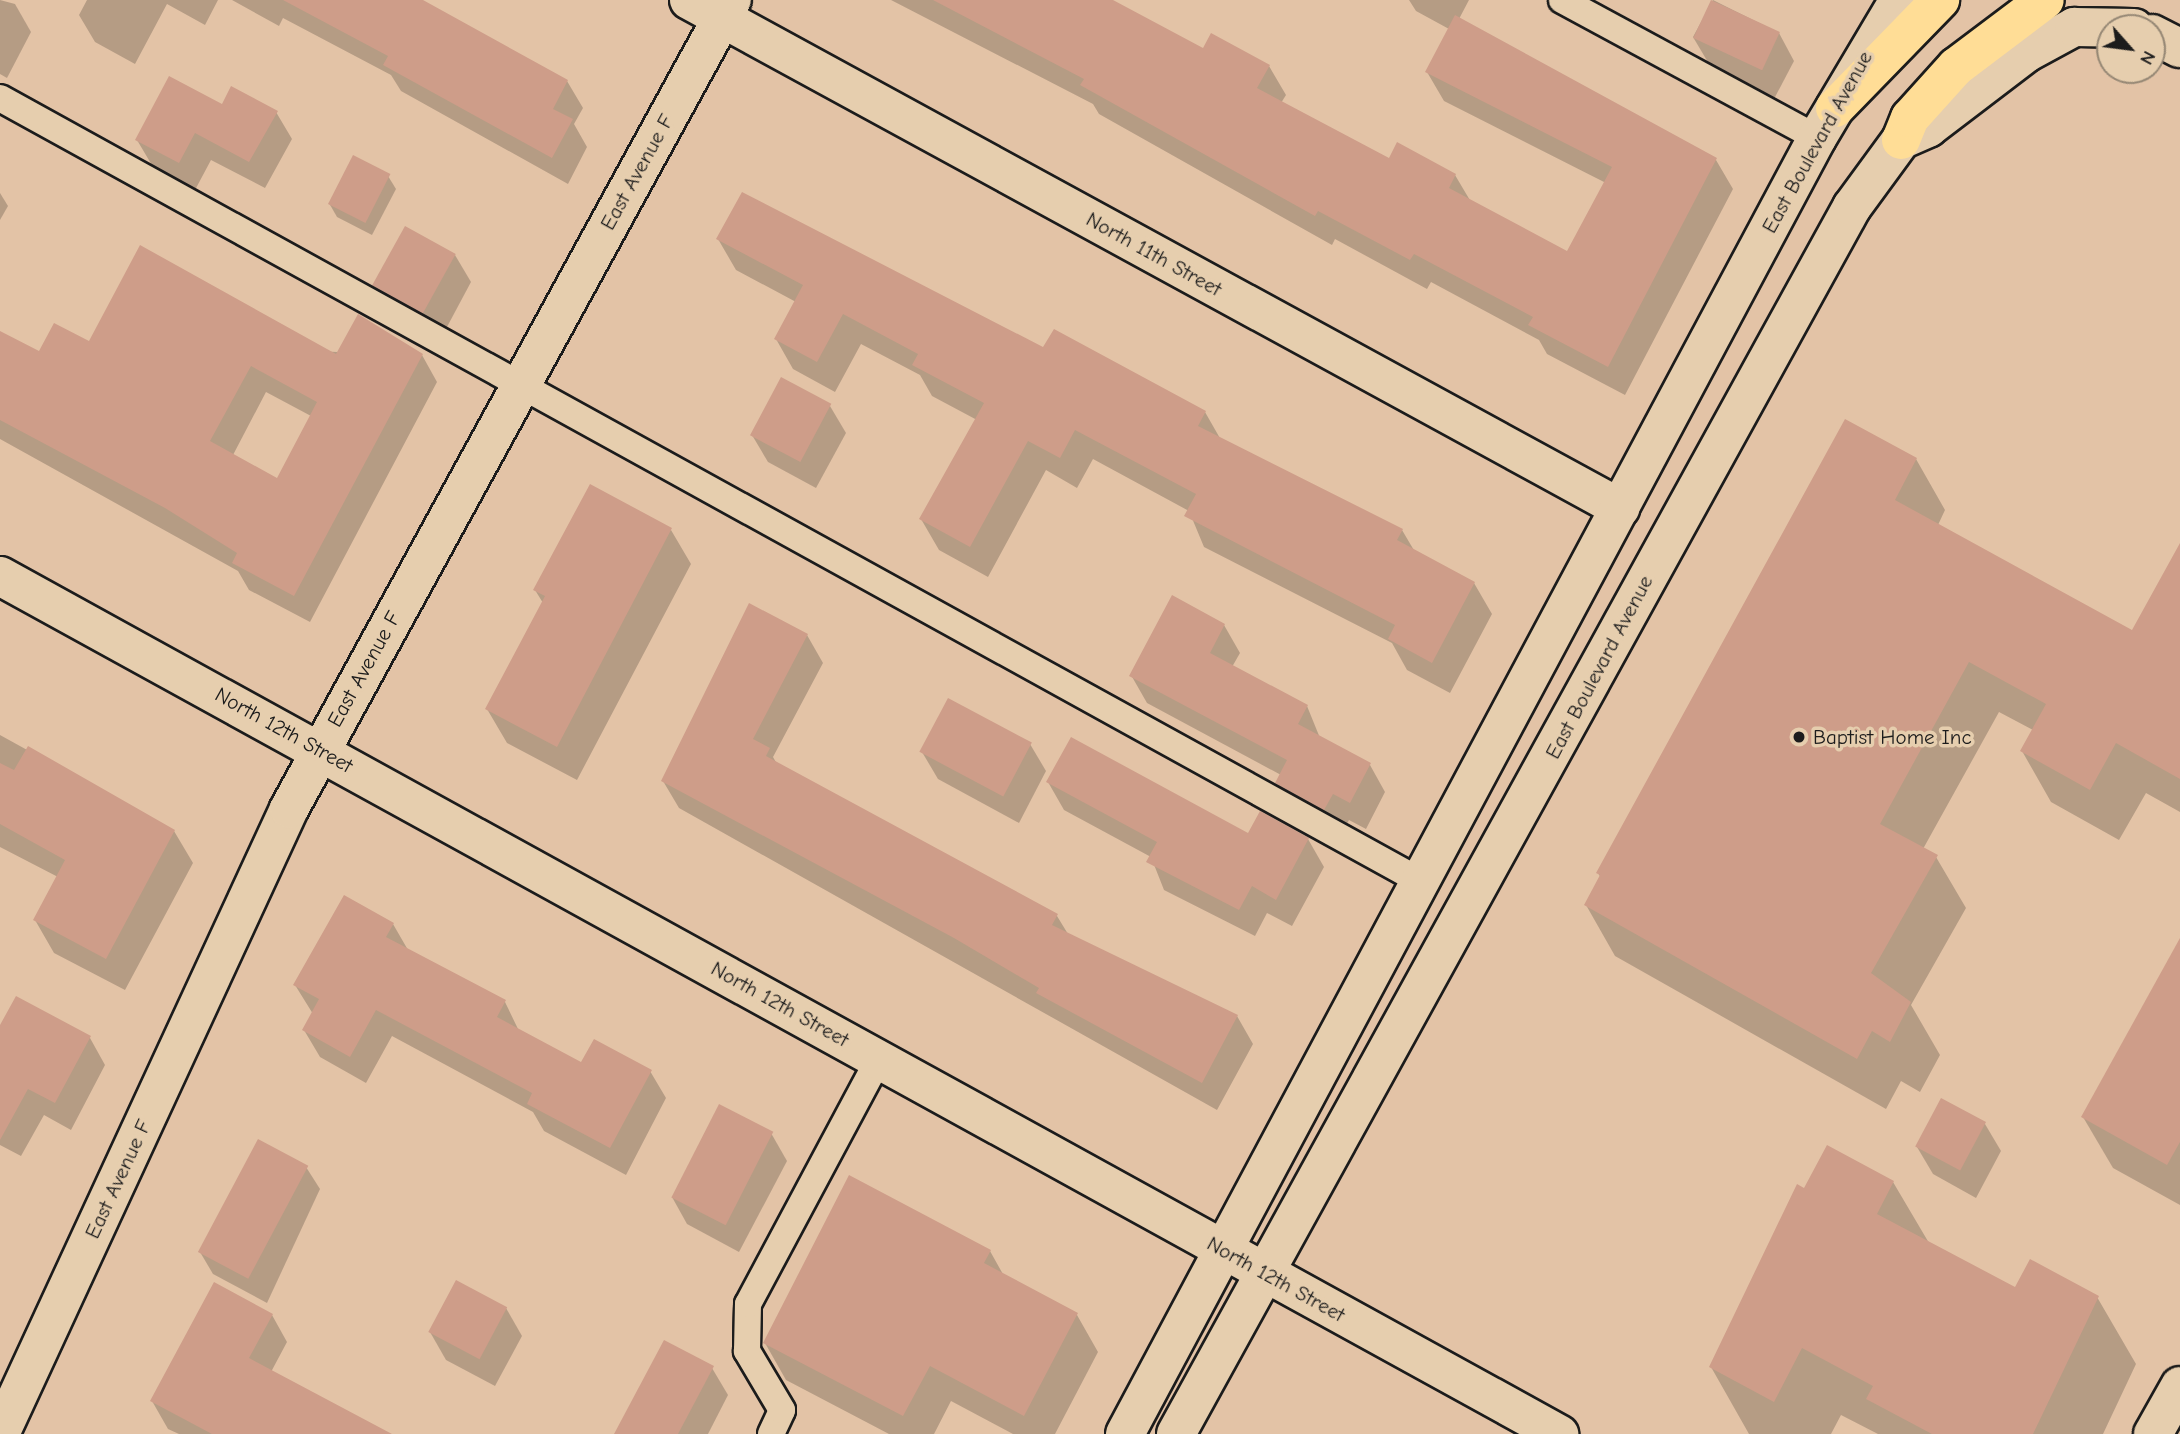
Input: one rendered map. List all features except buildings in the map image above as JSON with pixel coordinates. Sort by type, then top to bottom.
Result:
[{"type":"main road","points":[[1826,123],[1940,0]]},
{"type":"main road","points":[[1901,140],[1910,118],[1956,67],[2045,0]]},
{"type":"street","name":"North 11th Street","points":[[689,0],[727,9],[1619,508]]},
{"type":"street","name":"East Boulevard Avenue","points":[[1125,1434],[1826,123],[1899,0]]},
{"type":"street","name":"East Avenue F","points":[[0,1434],[320,749],[727,9]]},
{"type":"street","name":"East Boulevard Avenue","points":[[1176,1434],[1825,249],[1901,140],[1928,128],[2051,37],[2096,25]]},
{"type":"street","name":"North 12th Street","points":[[0,576],[320,749],[1559,1434]]},
{"type":"street","points":[[2153,1434],[2180,1386]]},
{"type":"lane","points":[[1562,0],[1826,123]]},
{"type":"lane","points":[[0,98],[1422,882]]},
{"type":"lane","points":[[771,1434],[782,1410],[747,1351],[748,1304],[879,1059]]},
{"type":"place","name":"Baptist Home Inc","points":[[1799,737]]}]
